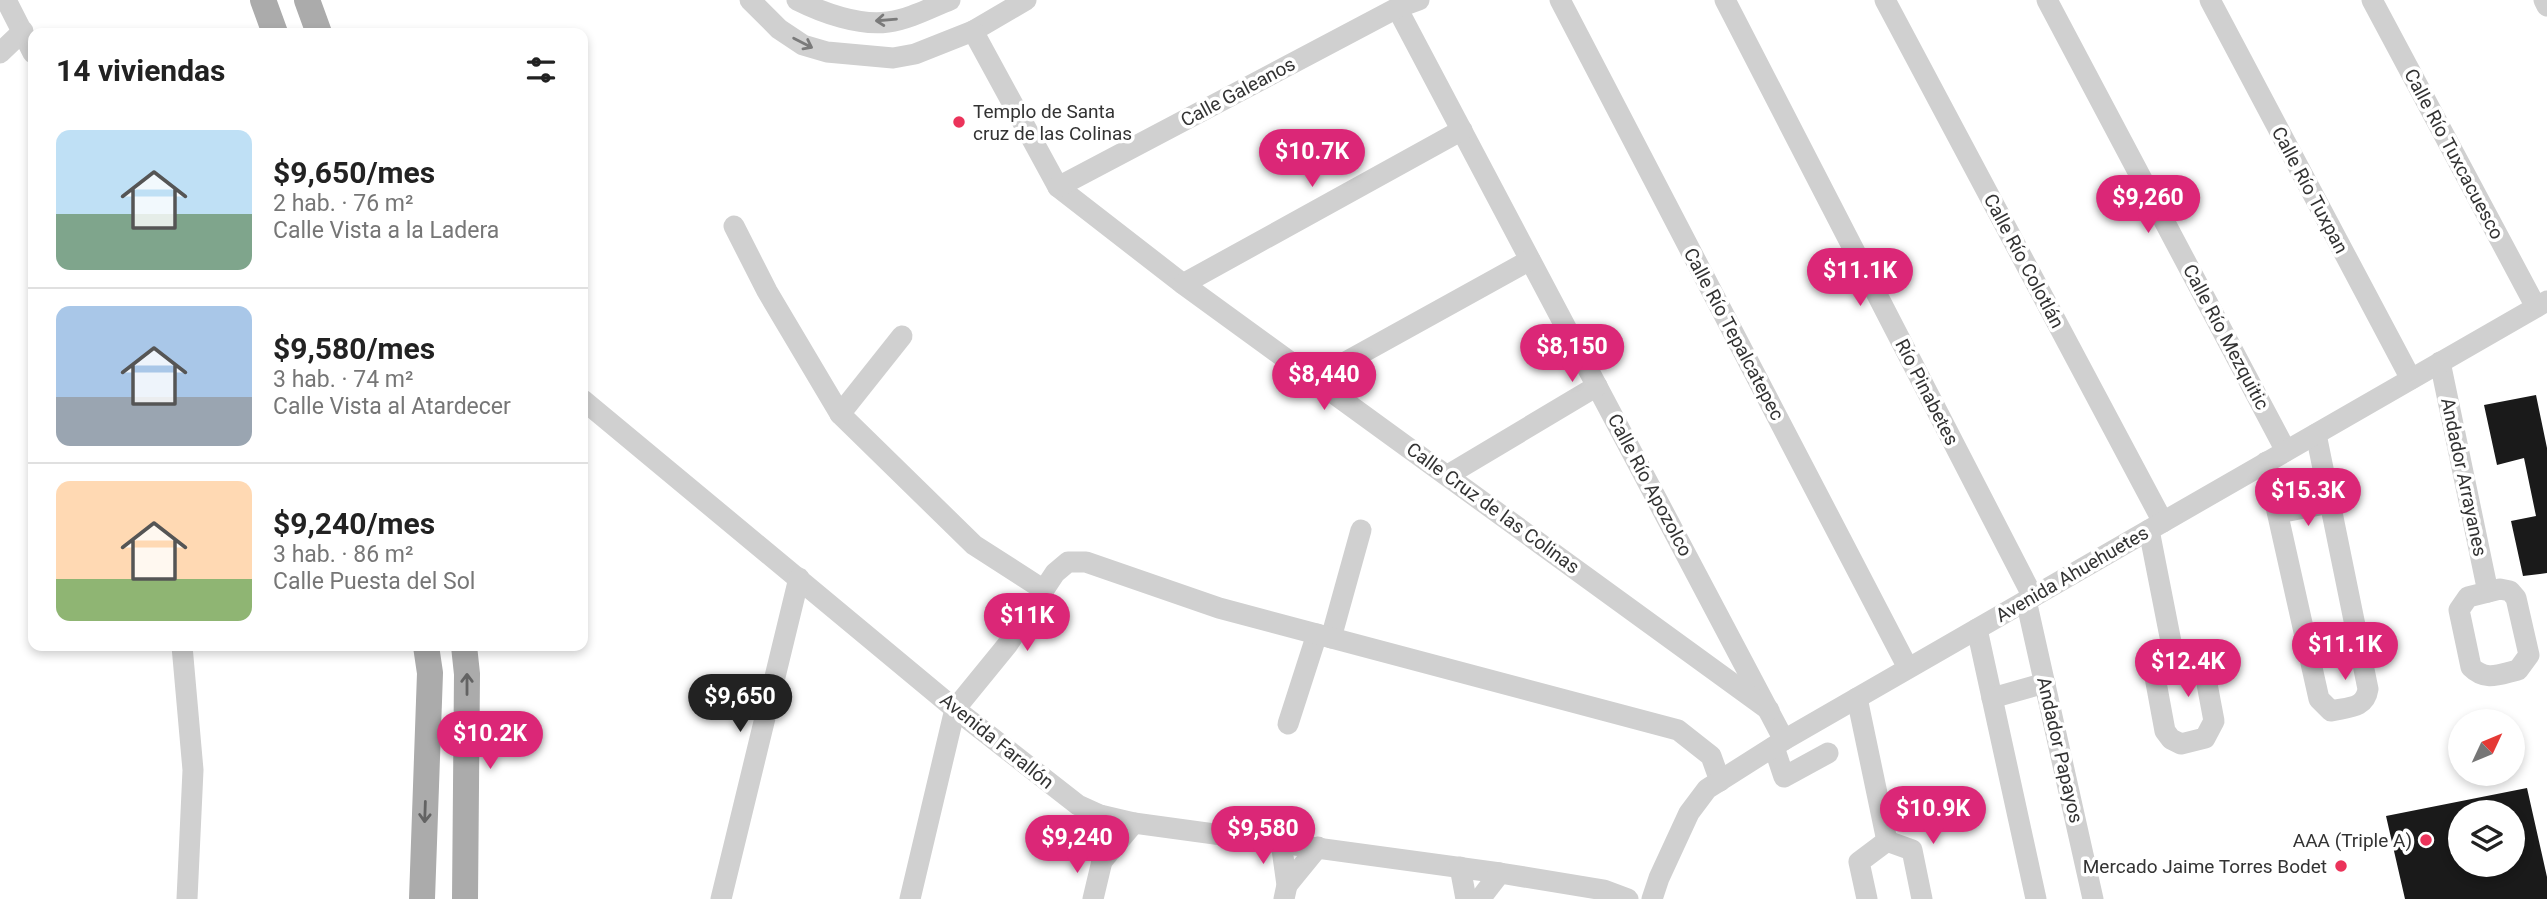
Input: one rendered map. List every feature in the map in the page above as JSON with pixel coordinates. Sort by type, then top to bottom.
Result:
[{"type":"main road","points":[[263,0],[273,28]]},
{"type":"main road","points":[[307,0],[317,28]]},
{"type":"main road","points":[[422,899],[430,673],[427,651]]},
{"type":"main road","points":[[465,651],[467,674],[466,899]]},
{"type":"street","points":[[6,0],[28,42]]},
{"type":"street","points":[[750,0],[779,29],[803,45],[827,52],[893,58],[915,54],[973,31],[1026,0]]},
{"type":"street","points":[[797,0],[861,21],[886,22],[908,17],[950,0]]},
{"type":"street","name":"Calle Galeanos","points":[[1058,187],[1397,8],[1419,0]]},
{"type":"street","name":"Calle Río Tepalcatepec","points":[[1560,0],[1908,668]]},
{"type":"street","name":"Río Pinabetes","points":[[1725,0],[2030,598]]},
{"type":"street","name":"Calle Río Colotlán","points":[[1885,0],[2156,526],[2173,652]]},
{"type":"street","name":"Calle Río Mezquitic","points":[[2047,0],[2286,451]]},
{"type":"street","name":"Calle Río Tuxpan","points":[[2210,0],[2411,379]]},
{"type":"street","name":"Calle Río Tuxcacuesco","points":[[2372,0],[2541,304]]},
{"type":"street","points":[[2544,0],[2547,6]]},
{"type":"street","name":"Calle Río Apozolco","points":[[1397,8],[1769,710],[1779,743],[1776,780],[1828,753]]},
{"type":"street","points":[[0,53],[23,31]]},
{"type":"street","name":"Calle Cruz de las Colinas","points":[[973,31],[1058,187],[1183,284],[1769,710]]},
{"type":"street","points":[[1183,284],[1462,130]]},
{"type":"street","points":[[734,226],[767,291],[840,414],[974,545],[1044,590]]},
{"type":"street","points":[[1315,379],[1531,260]]},
{"type":"street","name":"Avenida Ahuehuetes","points":[[1652,899],[1689,813],[1707,789],[1779,743],[2541,304]]},
{"type":"street","points":[[840,414],[902,336]]},
{"type":"street","name":"Andador Arrayanes","points":[[2440,362],[2488,592]]},
{"type":"street","points":[[1448,475],[1597,386]]},
{"type":"street","name":"Avenida Farallón","points":[[588,404],[955,709],[1056,789],[1078,805],[1100,816],[1133,823],[1500,873],[1604,890],[1628,899]]},
{"type":"street","points":[[2266,462],[2319,699],[2331,711],[2361,705],[2367,698],[2368,689],[2316,434]]},
{"type":"street","points":[[2278,513],[2330,503]]},
{"type":"street","points":[[1288,724],[1324,636],[1361,530]]},
{"type":"street","points":[[910,899],[955,709],[1008,644],[1055,573],[1068,562],[1086,562],[1219,608],[1678,730],[1711,756],[1720,781]]},
{"type":"street","points":[[721,899],[799,578]]},
{"type":"street","name":"Andador Papayos","points":[[2030,598],[2045,683],[2093,899]]},
{"type":"street","points":[[1977,629],[2036,899]]},
{"type":"street","points":[[182,651],[193,770],[187,899]]},
{"type":"street","points":[[1992,698],[2045,683]]},
{"type":"street","points":[[1857,698],[1886,841]]},
{"type":"street","points":[[1093,899],[1101,861],[1100,816]]},
{"type":"street","points":[[1101,861],[1133,823]]},
{"type":"street","points":[[1867,899],[1859,862],[1886,841]]},
{"type":"street","points":[[1886,841],[1912,849],[1922,899]]},
{"type":"street","points":[[1281,842],[1285,892]]},
{"type":"street","points":[[1285,892],[1318,847]]},
{"type":"street","points":[[1460,867],[1466,899]]},
{"type":"street","points":[[1480,899],[1500,873]]},
{"type":"building","points":[[2536,395],[2547,448],[2547,573],[2523,576],[2511,521],[2536,516],[2524,458],[2497,465],[2484,405]]},
{"type":"building","name":"AAA (Triple A)","points":[[2527,788],[2547,877],[2547,899],[2405,899],[2386,816],[2448,804],[2448,877],[2525,877],[2525,800],[2467,800]]},
{"type":"place","name":"Templo de Santa cruz de las Colinas","points":[[959,122]]},
{"type":"place","name":"AAA (Triple A)","points":[[2426,840]]},
{"type":"place","name":"Mercado Jaime Torres Bodet","points":[[2341,866]]}]
